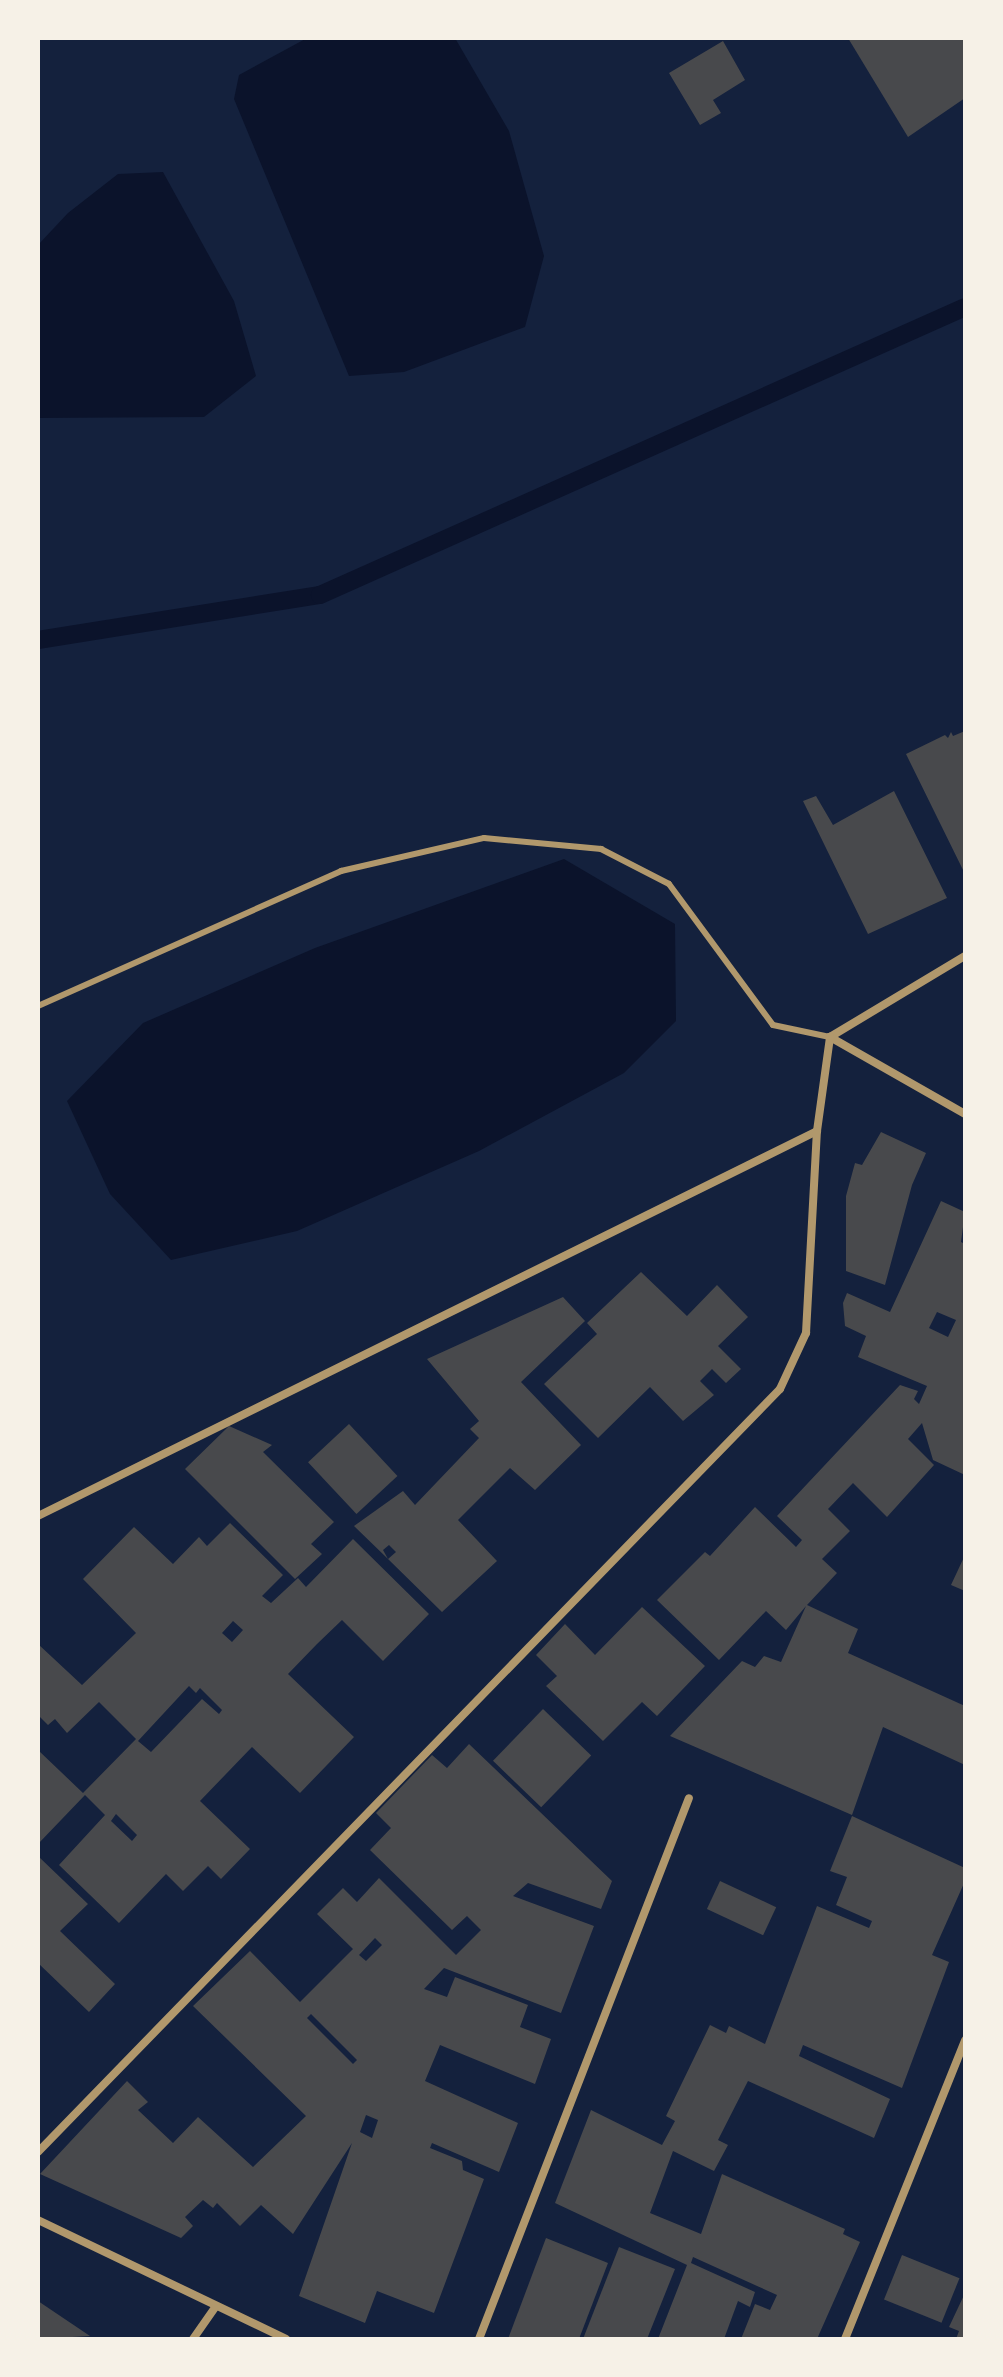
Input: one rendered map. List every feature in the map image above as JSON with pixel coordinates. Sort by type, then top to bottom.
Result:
[{"type":"street","points":[[830,1037],[965,956]]},
{"type":"street","points":[[830,1037],[965,1114]]},
{"type":"street","points":[[38,2152],[780,1389],[806,1333],[817,1131],[830,1037]]},
{"type":"street","points":[[38,1516],[817,1131]]},
{"type":"street","points":[[479,2339],[689,1798]]},
{"type":"street","points":[[845,2339],[965,2040]]},
{"type":"street","points":[[38,2220],[286,2339]]},
{"type":"street","points":[[193,2339],[216,2306]]},
{"type":"lane","points":[[38,1006],[341,871],[484,838],[601,849],[669,884],[773,1025],[830,1037]]},
{"type":"water","points":[[307,38],[455,38],[509,131],[544,256],[525,327],[404,372],[349,376],[234,99],[239,75]]},
{"type":"water","points":[[163,172],[234,301],[256,376],[204,417],[38,418],[38,245],[68,213],[118,174]]},
{"type":"water","points":[[564,859],[675,924],[676,1021],[624,1073],[479,1151],[297,1231],[171,1260],[110,1194],[67,1101],[143,1023],[315,948]]},
{"type":"building","points":[[848,38],[965,38],[965,98],[908,137]]},
{"type":"building","points":[[723,41],[745,80],[713,100],[721,113],[700,125],[669,73]]},
{"type":"building","points":[[965,731],[965,874],[906,754],[945,735],[948,738],[951,732],[953,736]]},
{"type":"building","points":[[894,791],[947,898],[868,934],[803,801],[816,796],[833,825]]},
{"type":"building","points":[[881,1132],[926,1153],[912,1185],[885,1285],[846,1271],[846,1196],[855,1163],[862,1165]]},
{"type":"building","points":[[941,1201],[965,1212],[961,1242],[965,1244],[965,1475],[933,1460],[922,1423],[908,1439],[934,1465],[887,1517],[853,1483],[828,1509],[850,1531],[822,1559],[837,1573],[807,1605],[858,1629],[848,1653],[965,1706],[965,1765],[883,1727],[852,1815],[670,1736],[742,1661],[755,1667],[764,1656],[781,1662],[806,1606],[786,1630],[766,1611],[719,1660],[657,1600],[705,1552],[710,1556],[755,1507],[796,1547],[802,1540],[777,1516],[900,1385],[918,1391],[914,1399],[919,1404],[927,1386],[858,1357],[866,1336],[845,1326],[843,1303],[847,1293],[890,1312]],"holes":[[[937,1312],[956,1320],[948,1337],[929,1328]]]},
{"type":"building","points":[[641,1272],[687,1316],[717,1285],[748,1317],[718,1346],[741,1369],[726,1383],[712,1369],[700,1381],[714,1395],[683,1421],[650,1387],[598,1438],[544,1384],[597,1334],[587,1323]]},
{"type":"building","points":[[563,1297],[585,1321],[521,1382],[581,1445],[535,1490],[510,1468],[458,1520],[497,1561],[442,1612],[354,1526],[403,1491],[415,1505],[479,1438],[470,1429],[479,1421],[427,1359]],"holes":[[[389,1545],[396,1552],[388,1559],[383,1550]]]},
{"type":"building","points":[[349,1424],[397,1476],[356,1514],[308,1462]]},
{"type":"building","points":[[229,1426],[272,1445],[263,1452],[334,1522],[311,1544],[322,1554],[295,1579],[185,1469]]},
{"type":"building","points":[[230,1523],[283,1575],[262,1596],[271,1603],[298,1578],[306,1587],[353,1539],[429,1614],[383,1661],[342,1620],[317,1644],[288,1674],[354,1737],[300,1793],[252,1747],[200,1801],[250,1849],[221,1879],[208,1866],[183,1891],[166,1874],[119,1923],[59,1865],[105,1815],[85,1795],[38,1844],[38,1750],[83,1793],[136,1739],[99,1702],[67,1733],[55,1719],[48,1725],[38,1715],[38,1644],[82,1685],[136,1633],[83,1579],[134,1527],[173,1564],[199,1537],[207,1546]],"holes":[[[233,1621],[243,1630],[232,1642],[222,1633]],[[189,1686],[196,1693],[200,1688],[222,1710],[219,1714],[202,1699],[151,1752],[138,1741]],[[116,1814],[137,1835],[132,1841],[111,1821]]]},
{"type":"building","points":[[965,1555],[965,1591],[951,1585]]},
{"type":"building","points":[[642,1607],[705,1666],[657,1716],[642,1702],[603,1741],[546,1686],[557,1676],[536,1655],[565,1624],[595,1655]]},
{"type":"building","points":[[543,1709],[591,1756],[541,1807],[493,1761]]},
{"type":"building","points":[[469,1744],[612,1881],[601,1909],[528,1883],[513,1896],[594,1926],[561,2013],[444,1968],[424,1989],[447,1997],[455,1977],[528,2005],[520,2027],[551,2039],[535,2084],[440,2045],[425,2081],[518,2123],[499,2172],[432,2143],[430,2148],[462,2161],[463,2170],[484,2179],[434,2313],[377,2291],[365,2323],[299,2296],[352,2143],[293,2234],[261,2205],[240,2226],[217,2203],[213,2208],[203,2200],[185,2217],[193,2226],[181,2238],[40,2174],[127,2081],[148,2102],[138,2110],[173,2143],[198,2117],[253,2167],[306,2116],[193,2006],[250,1951],[300,2002],[353,1949],[317,1914],[343,1888],[357,1902],[379,1878],[456,1955],[481,1930],[467,1916],[452,1930],[370,1850],[391,1828],[376,1813],[432,1755],[447,1768]],"holes":[[[375,1938],[382,1945],[366,1961],[359,1955]],[[311,2014],[357,2060],[353,2064],[307,2018]],[[366,2115],[378,2120],[372,2138],[360,2132]]]},
{"type":"building","points":[[852,1816],[965,1868],[965,1881],[932,1955],[949,1962],[902,2088],[803,2045],[799,2056],[890,2099],[874,2138],[748,2081],[718,2140],[728,2145],[714,2171],[673,2151],[650,2213],[701,2234],[722,2174],[845,2229],[843,2234],[860,2242],[817,2339],[741,2339],[755,2304],[770,2310],[777,2295],[693,2257],[691,2263],[755,2292],[750,2307],[738,2301],[724,2339],[658,2339],[687,2265],[555,2203],[591,2110],[662,2145],[675,2121],[666,2116],[710,2025],[726,2033],[729,2026],[765,2044],[817,1906],[869,1928],[872,1921],[836,1905],[847,1877],[830,1871]]},
{"type":"building","points":[[38,1856],[88,1904],[60,1931],[115,1984],[89,2012],[38,1963]]},
{"type":"building","points":[[720,1881],[776,1907],[763,1935],[707,1909]]},
{"type":"building","points":[[546,2238],[608,2263],[579,2339],[508,2339]]},
{"type":"building","points":[[619,2247],[675,2269],[647,2339],[583,2339]]},
{"type":"building","points":[[902,2255],[959,2278],[942,2323],[884,2300]]},
{"type":"building","points":[[965,2293],[965,2339],[956,2339],[959,2331],[949,2327]]},
{"type":"building","points":[[38,2301],[90,2336],[38,2339]]},
{"type":"waterway","points":[[38,640],[320,595],[965,307]]}]
